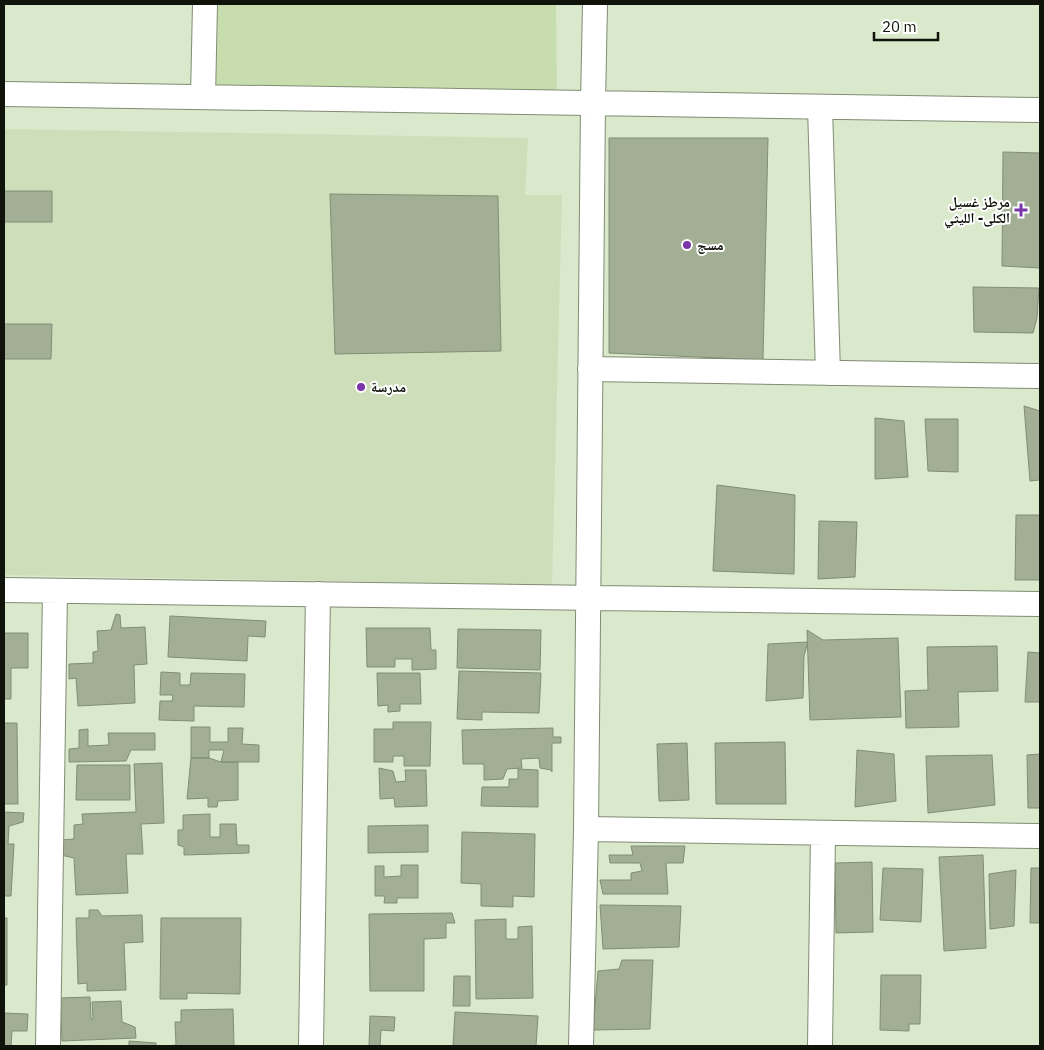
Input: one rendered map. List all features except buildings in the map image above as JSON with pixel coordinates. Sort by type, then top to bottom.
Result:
[{"type":"street","points":[[203,97],[205,4]]},
{"type":"street","points":[[581,1046],[586,829],[595,4]]},
{"type":"street","points":[[4,94],[1040,110]]},
{"type":"street","points":[[820,107],[828,372]]},
{"type":"street","points":[[590,369],[1040,376]]},
{"type":"street","points":[[4,590],[1040,604]]},
{"type":"street","points":[[48,1046],[55,591]]},
{"type":"street","points":[[312,1046],[318,594]]},
{"type":"street","points":[[586,829],[1040,836]]},
{"type":"street","points":[[820,1046],[823,833]]},
{"type":"shaded area","points":[[214,4],[556,4],[557,107],[213,104]]},
{"type":"shaded area","name":"مدرسة","points":[[4,129],[528,138],[525,195],[562,195],[552,585],[4,575]]},
{"type":"place","name":"مرطز غسيل الكلى- الليثي","points":[[1021,210]]},
{"type":"place","name":"مسج","points":[[687,245]]},
{"type":"place","name":"مدرسة","points":[[361,387]]}]
